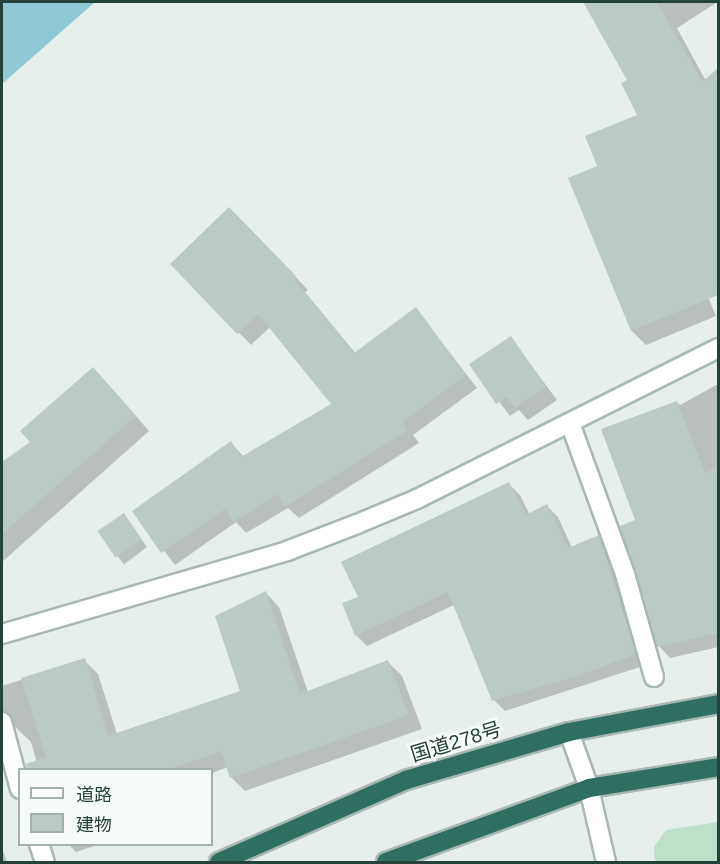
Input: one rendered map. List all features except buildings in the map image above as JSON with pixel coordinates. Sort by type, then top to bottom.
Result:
[{"type":"highway","name":"国道278号","points":[[219,862],[242,857],[406,780],[568,732],[718,704]]},
{"type":"highway","points":[[386,862],[589,788],[718,767]]},
{"type":"street","points":[[2,634],[286,551],[417,499],[718,348]]},
{"type":"street","points":[[570,423],[625,574],[654,677]]},
{"type":"street","points":[[2,722],[18,782]]},
{"type":"street","points":[[568,732],[589,788],[606,862]]},
{"type":"street","points":[[40,846],[45,862]]},
{"type":"green space","points":[[718,822],[718,862],[655,862],[654,847],[666,830]]},
{"type":"water","points":[[2,2],[95,2],[2,84]]}]
